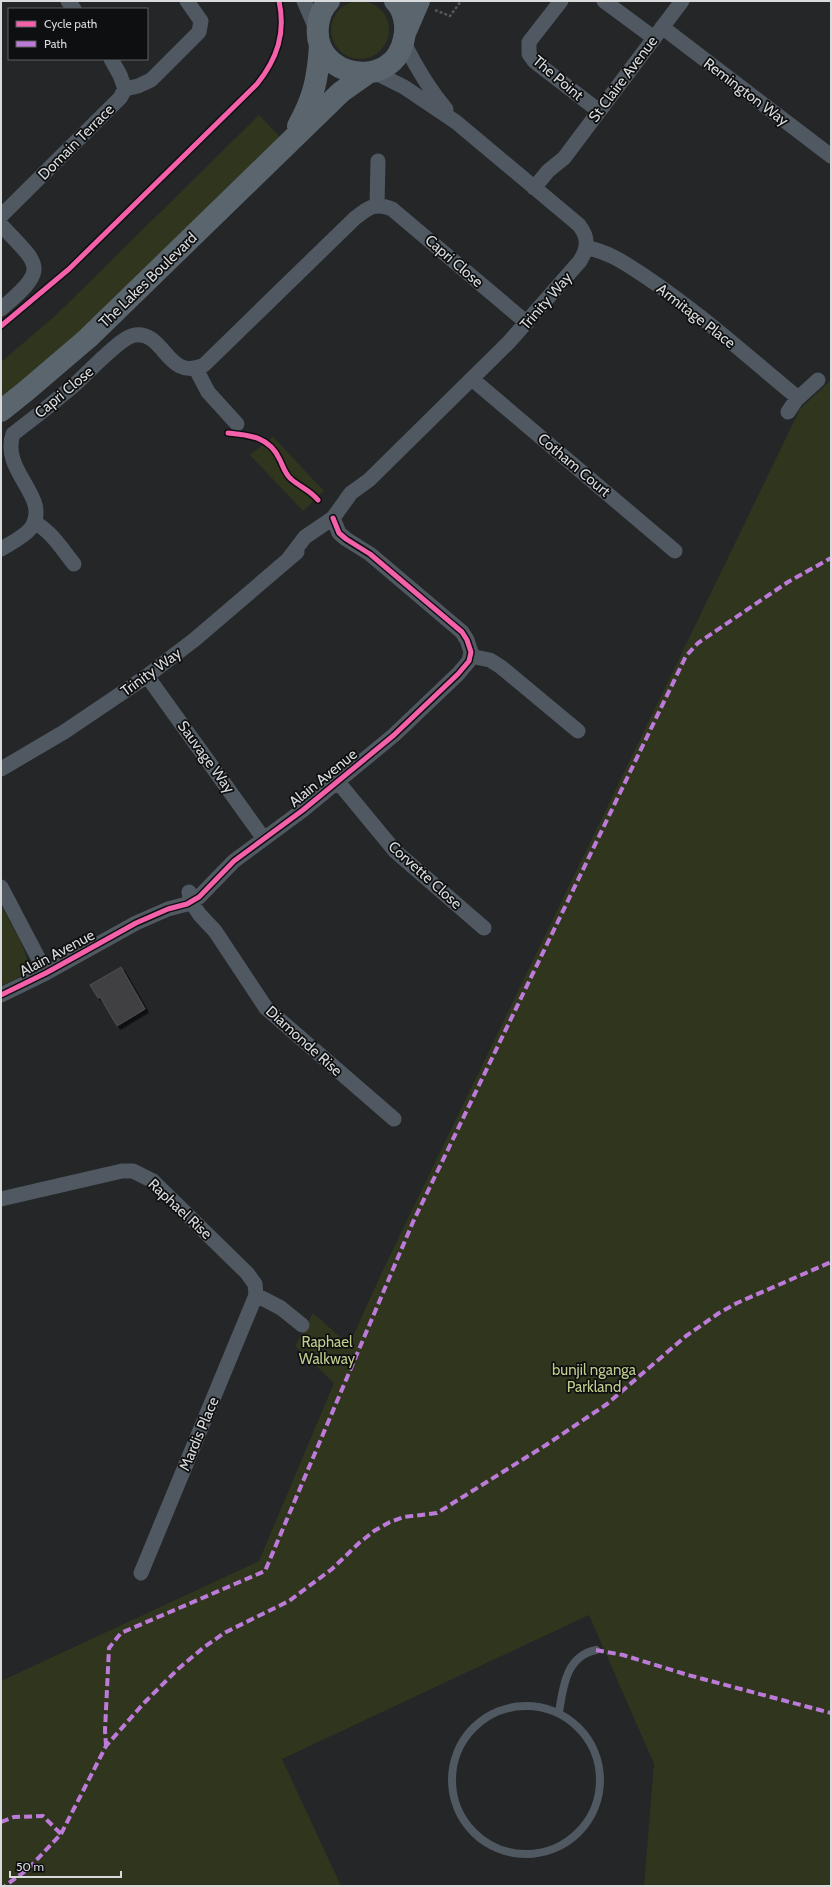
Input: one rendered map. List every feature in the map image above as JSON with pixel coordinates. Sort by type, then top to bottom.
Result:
[{"type":"street","points":[[125,89],[138,86],[151,80],[199,32],[201,21],[187,1]]},
{"type":"street","points":[[304,1],[328,58],[339,68],[353,73],[371,73],[404,87],[456,122],[579,225],[586,236],[587,248]]},
{"type":"street","name":"The Lakes Boulevard","points":[[288,142],[312,97],[318,76],[319,17],[328,1]]},
{"type":"street","points":[[395,1],[404,16],[405,37],[433,94],[456,122]]},
{"type":"street","points":[[405,37],[418,1]]},
{"type":"street","name":"The Point","points":[[561,1],[529,42],[529,54],[534,61],[600,111]]},
{"type":"street","points":[[604,1],[658,33]]},
{"type":"street","name":"St Claire Avenue","points":[[538,191],[682,1]]},
{"type":"street","name":"Remington Way","points":[[658,33],[831,156]]},
{"type":"street","name":"The Lakes Boulevard","points":[[1,411],[88,338],[341,92],[371,73],[387,66],[397,56],[405,37]]},
{"type":"street","name":"Domain Terrace","points":[[1,216],[120,98],[125,89],[120,75],[112,60]]},
{"type":"street","points":[[238,424],[208,392],[196,369],[212,359],[354,220],[370,208],[377,205],[378,161]]},
{"type":"street","name":"Capri Close","points":[[377,205],[392,210],[409,222],[527,323]]},
{"type":"street","points":[[1,225],[27,252],[33,261],[34,272],[28,285],[1,309]]},
{"type":"street","name":"Trinity Way","points":[[1,769],[64,732],[147,676],[240,603],[289,558],[305,537],[337,523],[351,493],[369,480],[527,323],[580,261],[587,248]]},
{"type":"street","name":"Armitage Place","points":[[587,248],[612,255],[659,286],[692,311],[798,398]]},
{"type":"street","name":"Capri Close","points":[[34,522],[35,515],[29,499],[10,473],[4,457],[6,441],[13,434],[72,387],[121,343],[133,335],[146,336],[177,365],[183,368],[196,369]]},
{"type":"street","name":"Cotham Court","points":[[472,379],[675,551]]},
{"type":"street","points":[[788,412],[798,398],[818,380]]},
{"type":"street","points":[[1,549],[26,533],[34,522],[53,536],[74,564]]},
{"type":"street","points":[[337,523],[347,526],[370,554],[462,632],[471,647],[470,656],[490,660],[501,667],[578,732]]},
{"type":"street","name":"Alain Avenue","points":[[1,995],[46,973],[136,923],[193,897],[234,860],[264,839],[338,782],[427,704],[458,674],[470,656]]},
{"type":"street","name":"Sauvage Way","points":[[147,676],[264,839]]},
{"type":"street","name":"Corvette Close","points":[[338,782],[395,851],[484,928]]},
{"type":"street","points":[[1,888],[46,973]]},
{"type":"street","name":"Diamonde Rise","points":[[193,897],[207,910],[215,931],[257,996],[274,1016],[394,1119]]},
{"type":"street","name":"Raphael Rise","points":[[1,1199],[110,1172],[133,1172],[143,1175],[154,1181],[247,1272],[255,1284],[256,1295]]},
{"type":"street","points":[[256,1295],[281,1308],[302,1325]]},
{"type":"street","name":"Mardis Place","points":[[141,1573],[256,1295]]},
{"type":"lane","points":[[559,1712],[565,1682],[575,1662],[588,1652],[596,1650]]},
{"type":"lane","points":[[535,1705],[559,1712],[579,1727],[594,1747],[600,1771],[599,1796],[590,1819],[573,1838],[551,1850],[526,1855],[502,1850],[480,1838],[464,1820],[456,1804],[451,1774],[457,1750],[470,1730],[494,1712],[511,1706],[535,1705]]},
{"type":"path","points":[[418,1],[450,16],[461,1]]},
{"type":"green space","points":[[360,1],[371,3],[384,14],[387,19],[389,30],[387,41],[376,54],[371,57],[360,59],[349,57],[336,46],[333,41],[331,30],[333,19],[344,6],[349,3]]},
{"type":"green space","points":[[259,115],[282,139],[77,337],[1,399],[1,362],[56,315]]},
{"type":"green space","name":"bunjil nganga Parkland","points":[[831,380],[831,1886],[644,1886],[654,1764],[589,1615],[282,1759],[341,1886],[1,1886],[1,1681],[259,1561],[334,1383],[295,1346],[313,1313],[349,1345],[382,1272],[800,409]]},
{"type":"green space","points":[[273,437],[324,491],[303,511],[250,455]]},
{"type":"green space","points":[[1,905],[24,949],[28,966],[26,971],[21,976],[1,986]]},
{"type":"building","points":[[121,967],[145,1009],[117,1026],[100,997],[98,998],[90,985]]},
{"type":"marked path","points":[[106,1746],[105,1730],[109,1648],[121,1633],[265,1571],[413,1222],[686,656],[698,643],[788,582],[831,558]]},
{"type":"marked path","points":[[61,1834],[106,1746],[144,1703],[178,1669],[203,1648],[224,1633],[289,1601],[332,1569],[374,1531],[390,1522],[404,1517],[437,1513],[546,1445],[607,1404],[686,1336],[719,1313],[737,1303],[831,1262]]},
{"type":"marked path","points":[[596,1650],[623,1655],[688,1675],[831,1713]]},
{"type":"marked path","points":[[1,1822],[14,1817],[43,1816],[61,1834],[28,1869],[5,1886]]},
{"type":"cycle path","points":[[1,326],[69,269],[257,84],[270,65],[278,45],[281,24],[279,1]]},
{"type":"cycle path","points":[[228,433],[251,436],[271,446],[276,452],[289,477],[318,500]]},
{"type":"cycle path","points":[[1,995],[46,973],[136,923],[168,909],[187,904],[199,897],[234,861],[303,810],[394,735],[458,674],[469,661],[471,652],[467,640],[462,632],[370,554],[339,533],[333,518]]},
{"type":"park label","name":"Raphael Walkway","points":[[327,1350]]}]
